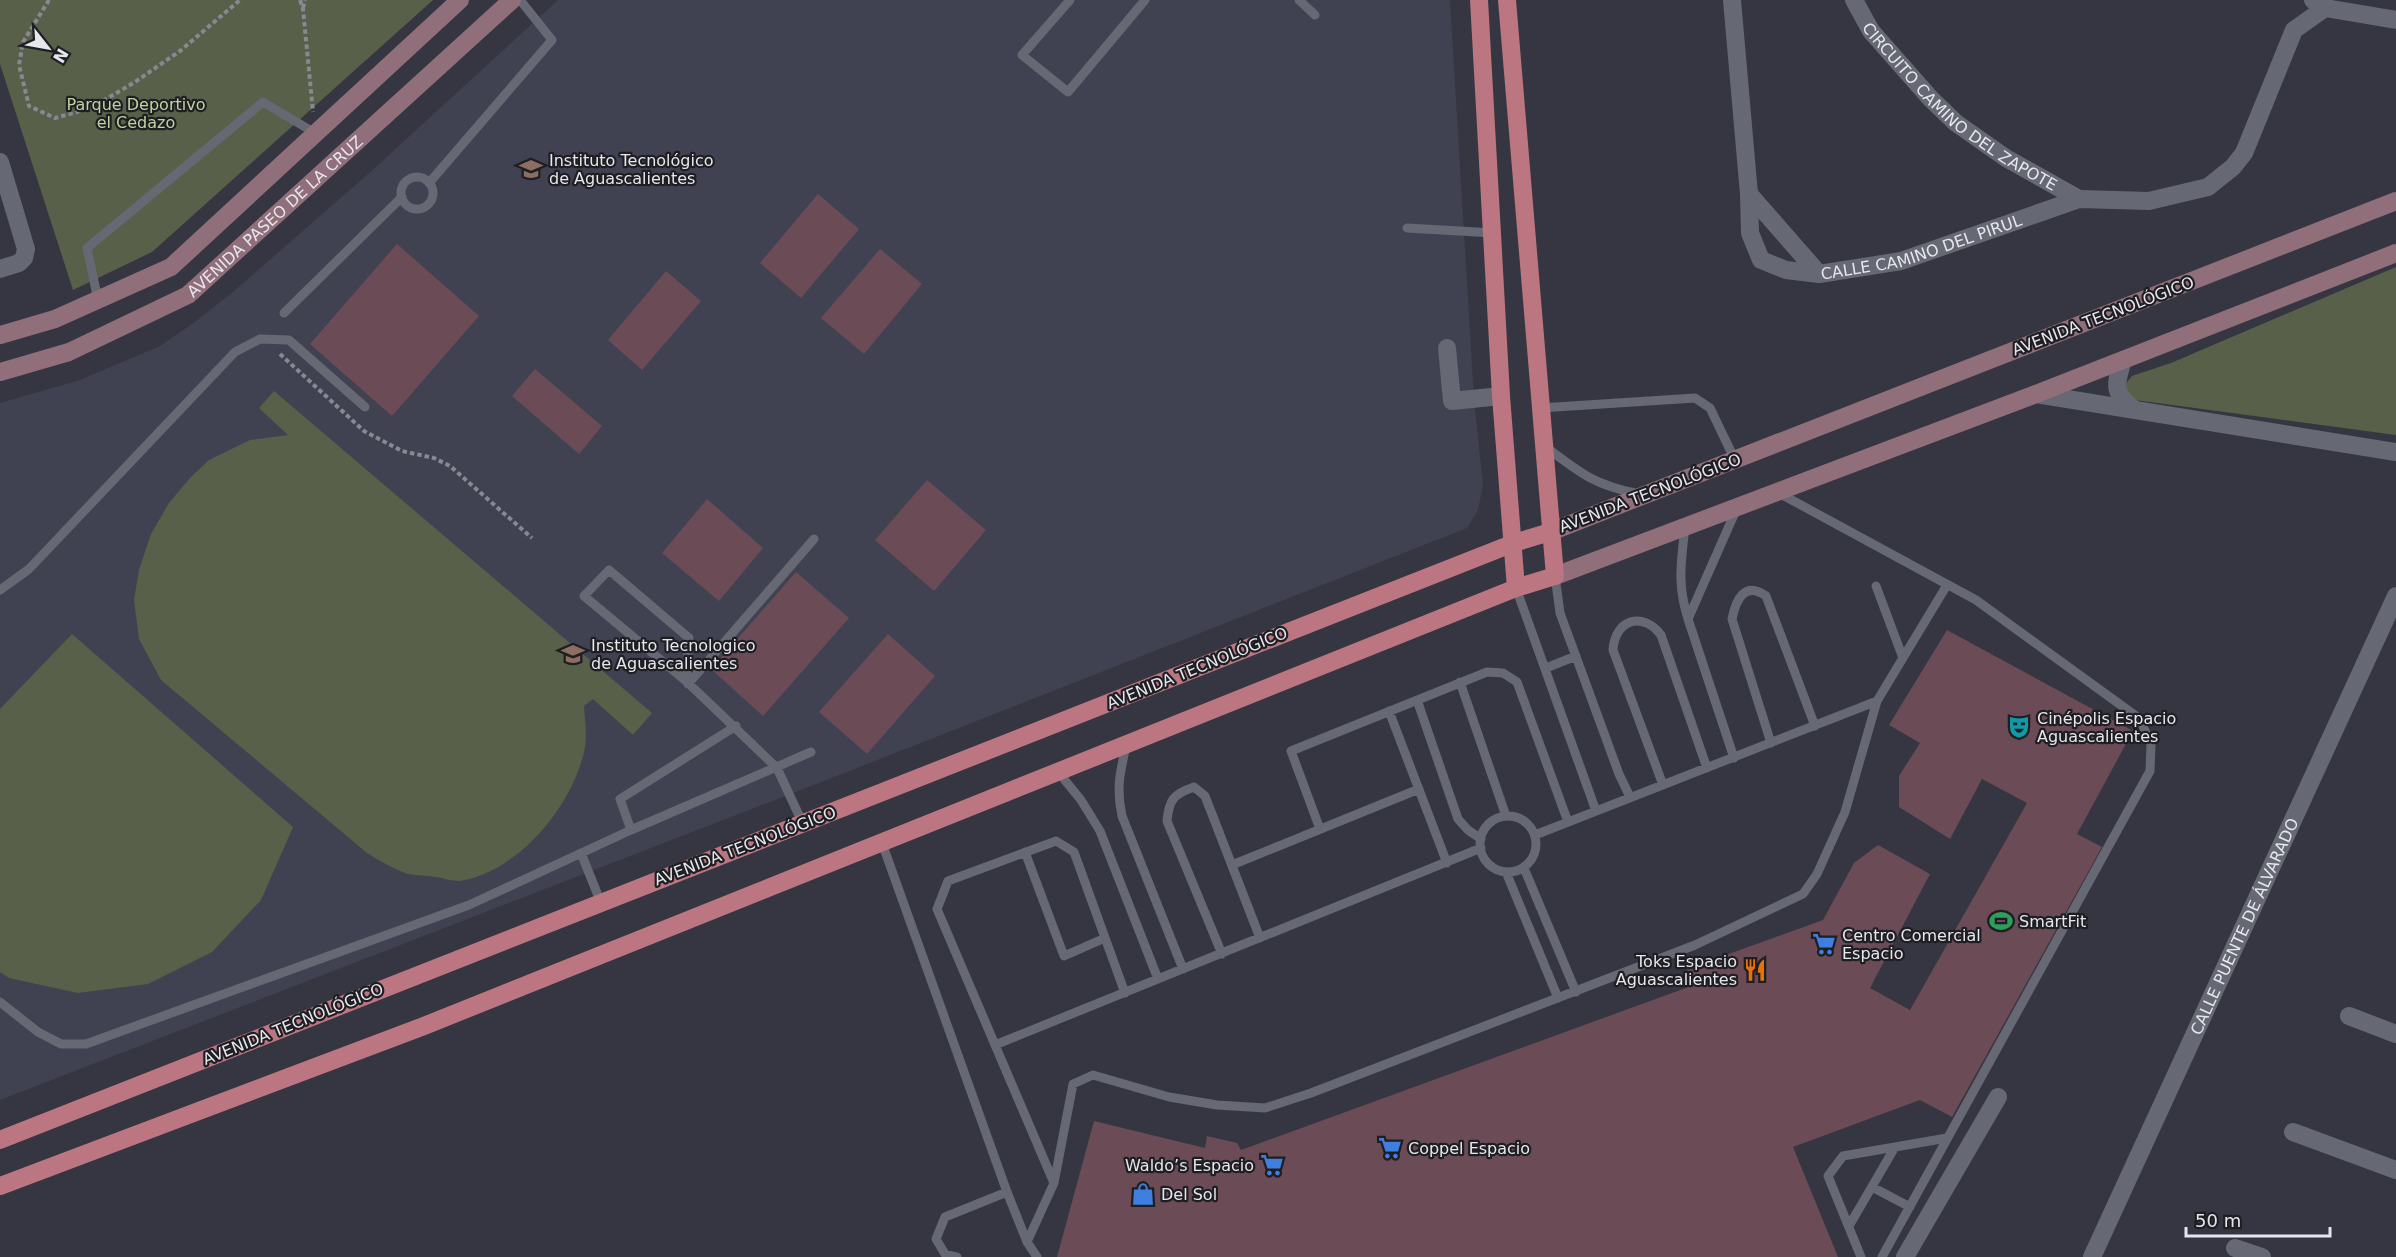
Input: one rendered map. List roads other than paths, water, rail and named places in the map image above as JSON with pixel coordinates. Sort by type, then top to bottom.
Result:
[{"type":"main road","name":"AVENIDA PASEO DE LA CRUZ","points":[[0,335],[55,319],[171,267],[460,0]]},
{"type":"main road","name":"AVENIDA PASEO DE LA CRUZ","points":[[0,372],[69,352],[188,295],[512,0]]},
{"type":"main road","points":[[1479,0],[1494,233],[1501,396],[1516,588]]},
{"type":"main road","points":[[1507,0],[1555,576]]},
{"type":"main road","name":"AVENIDA TECNOLÓGICO","points":[[0,1140],[1514,543],[1647,496],[2396,201]]},
{"type":"main road","points":[[0,1186],[424,1026],[1516,588],[1555,576],[2036,394],[2396,252]]},
{"type":"street","points":[[1732,0],[1749,194],[1819,274]]},
{"type":"street","name":"CIRCUITO CAMINO DEL ZAPOTE","points":[[1854,0],[1871,31],[1931,99],[1956,123],[2006,158],[2079,199]]},
{"type":"street","points":[[2079,199],[2150,201],[2208,188],[2233,167],[2244,153],[2294,30],[2319,4],[2396,20]]},
{"type":"street","points":[[0,162],[26,249],[24,258],[19,263],[0,268]]},
{"type":"street","name":"CALLE CAMINO DEL PIRUL","points":[[1749,194],[1750,233],[1761,260],[1786,270],[1819,274],[1901,261],[2079,199]]},
{"type":"street","points":[[1447,348],[1452,401],[1501,396]]},
{"type":"street","points":[[2122,360],[2116,384],[2117,391],[2121,399],[2135,410]]},
{"type":"street","points":[[2036,394],[2396,452]]},
{"type":"street","name":"CALLE PUENTE DE ÁLVARADO","points":[[2092,1257],[2396,596]]},
{"type":"street","points":[[2349,1016],[2396,1034]]},
{"type":"street","points":[[1905,1257],[1998,1097]]},
{"type":"street","points":[[2293,1132],[2396,1170]]},
{"type":"street","points":[[2235,1248],[2262,1257]]},
{"type":"lane","points":[[429,183],[552,40],[520,0]]},
{"type":"lane","points":[[1071,0],[1022,55],[1068,92],[1145,0]]},
{"type":"lane","points":[[1299,0],[1315,15]]},
{"type":"lane","points":[[98,300],[87,248],[262,102],[315,134]]},
{"type":"lane","points":[[414,178],[422,178],[433,190],[428,206],[420,209],[412,209],[405,204],[402,197],[402,189],[414,178]]},
{"type":"lane","points":[[284,313],[402,197]]},
{"type":"lane","points":[[1407,228],[1494,233]]},
{"type":"lane","points":[[0,590],[29,569],[235,352],[260,339],[289,340],[365,407]]},
{"type":"lane","points":[[1540,408],[1695,398],[1710,408],[1735,460]]},
{"type":"lane","points":[[1543,446],[1585,477],[1611,488],[1647,496]]},
{"type":"lane","points":[[1777,492],[1976,600],[2140,719],[2151,746],[2150,771],[1882,1257]]},
{"type":"lane","points":[[1688,619],[1737,507]]},
{"type":"lane","points":[[1685,527],[1680,572],[1681,596],[1734,758]]},
{"type":"lane","points":[[687,682],[814,539]]},
{"type":"lane","points":[[687,682],[689,639],[609,570],[584,596],[687,682],[736,726],[777,768],[803,824]]},
{"type":"lane","points":[[1555,576],[1560,613],[1630,797]]},
{"type":"lane","points":[[1027,1242],[1054,1183],[1073,1084],[1093,1075],[1169,1097],[1217,1105],[1265,1108],[1311,1094],[1695,945],[1803,894],[1817,874],[1845,812],[1877,701],[1947,585]]},
{"type":"lane","points":[[1876,586],[1903,658]]},
{"type":"lane","points":[[1516,588],[1596,811]]},
{"type":"lane","points":[[1771,743],[1732,618],[1740,595],[1751,591],[1760,592],[1766,596],[1815,726]]},
{"type":"lane","points":[[1663,784],[1613,650],[1614,638],[1631,622],[1644,621],[1654,626],[1661,635],[1707,768]]},
{"type":"lane","points":[[1546,668],[1576,657]]},
{"type":"lane","points":[[1320,830],[1291,751],[1487,672],[1503,673],[1517,682],[1568,822]]},
{"type":"lane","points":[[1461,682],[1506,816]]},
{"type":"lane","points":[[1417,699],[1458,819],[1481,843]]},
{"type":"lane","points":[[1534,835],[1877,701]]},
{"type":"lane","points":[[1389,711],[1447,863]]},
{"type":"lane","points":[[631,830],[620,799],[736,726]]},
{"type":"lane","points":[[1126,746],[1118,786],[1122,816],[1184,969]]},
{"type":"lane","points":[[0,1002],[38,1032],[61,1044],[86,1044],[470,905],[631,830],[811,752]]},
{"type":"lane","points":[[1059,773],[1081,800],[1100,831],[1158,979]]},
{"type":"lane","points":[[1222,954],[1167,821],[1168,807],[1176,793],[1194,787],[1205,796],[1260,939]]},
{"type":"lane","points":[[1232,865],[1419,789]]},
{"type":"lane","points":[[1506,816],[1523,820],[1534,835],[1535,853],[1524,868],[1506,872],[1489,865],[1483,857],[1481,843],[1490,823],[1506,816]]},
{"type":"lane","points":[[1054,1183],[938,909],[948,881],[1056,841],[1074,852],[1125,993]]},
{"type":"lane","points":[[882,843],[1007,1192],[1027,1242],[1037,1257]]},
{"type":"lane","points":[[995,1045],[1447,863],[1481,843]]},
{"type":"lane","points":[[1026,852],[1064,956],[1105,938]]},
{"type":"lane","points":[[581,853],[601,903]]},
{"type":"lane","points":[[1524,868],[1576,992]]},
{"type":"lane","points":[[1506,872],[1558,998]]},
{"type":"lane","points":[[1861,1257],[1828,1176],[1843,1156],[1947,1138]]},
{"type":"lane","points":[[1849,1226],[1895,1147]]},
{"type":"lane","points":[[1872,1187],[1910,1207]]},
{"type":"lane","points":[[957,1257],[945,1254],[936,1239],[945,1217],[1007,1192]]},
{"type":"place","name":"Instituto Tecnológico de Aguascalientes","points":[[531,169]]},
{"type":"place","name":"Instituto Tecnologico de Aguascalientes","points":[[573,654]]},
{"type":"place","name":"Cinépolis Espacio Aguascalientes","points":[[2019,727]]},
{"type":"place","name":"SmartFit","points":[[2001,921]]},
{"type":"place","name":"Centro Comercial Espacio","points":[[1824,944]]},
{"type":"place","name":"Toks Espacio Aguascalientes","points":[[1755,970]]},
{"type":"place","name":"Coppel Espacio","points":[[1390,1148]]},
{"type":"place","name":"Waldo’s Espacio","points":[[1272,1165]]},
{"type":"place","name":"Del Sol","points":[[1143,1194]]},
{"type":"park label","name":"Parque Deportivo el Cedazo","points":[[136,113]]}]
